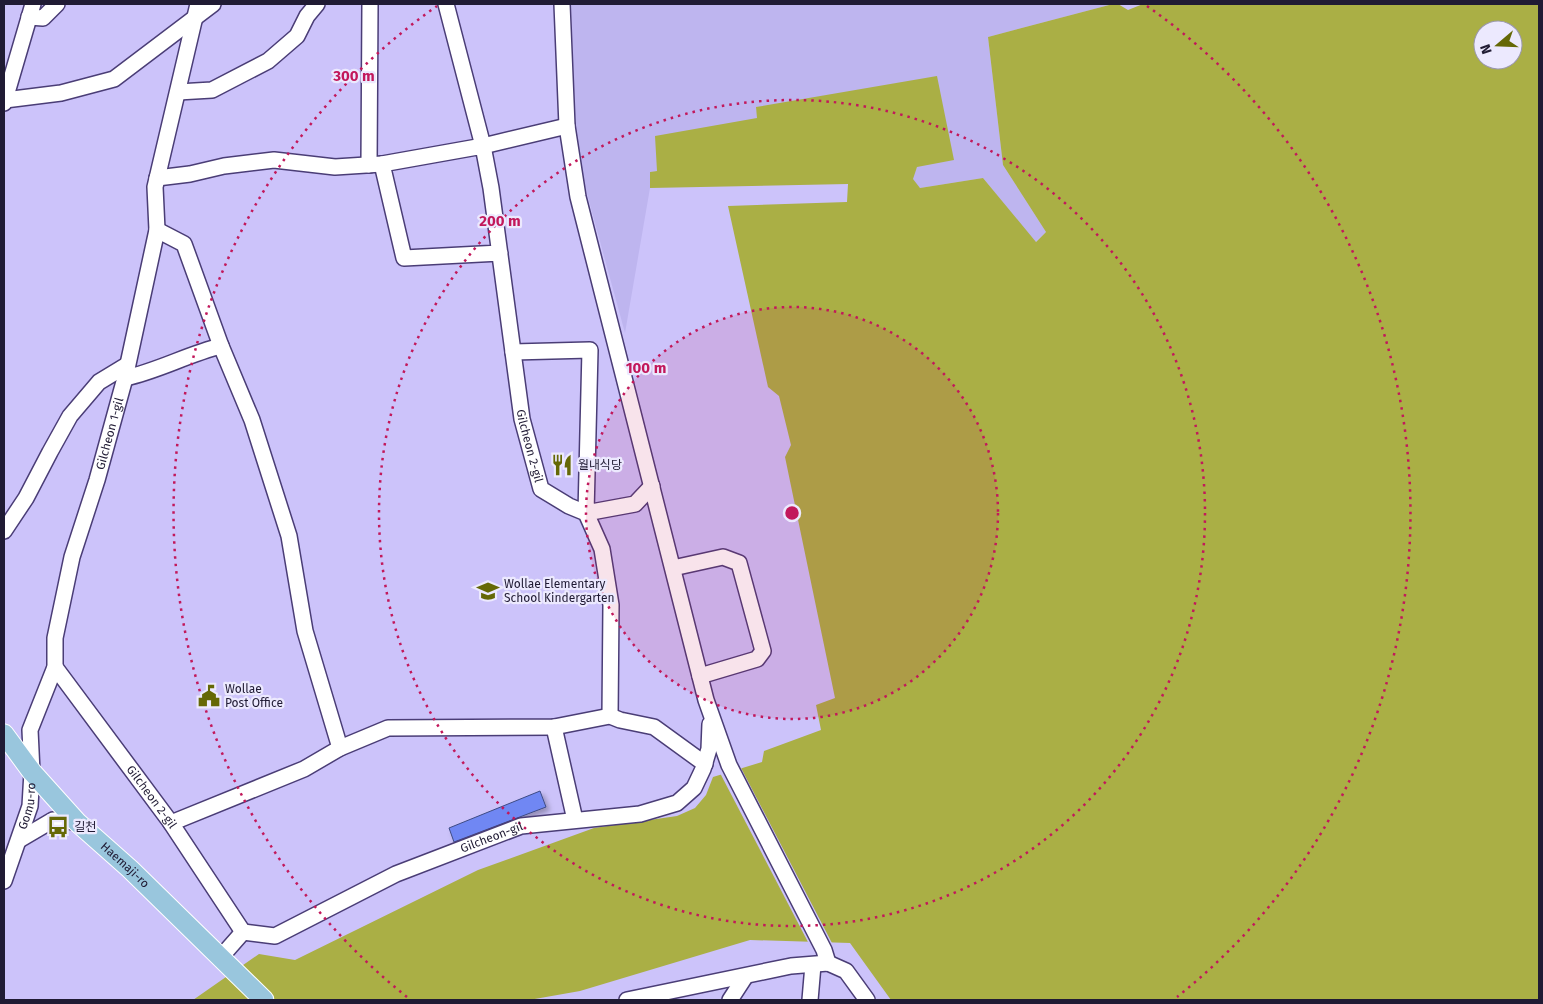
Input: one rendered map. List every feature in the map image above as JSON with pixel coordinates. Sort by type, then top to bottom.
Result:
[{"type":"main road","name":"Haemaji-ro","points":[[4,734],[32,772],[77,822],[130,868],[264,1000]]},
{"type":"street","points":[[58,4],[43,18],[31,10],[4,102],[61,93],[114,79],[213,4]]},
{"type":"street","name":"Gilcheon 1-gil","points":[[32,772],[30,730],[54,667],[55,638],[70,566],[97,480],[126,372],[158,230],[155,187],[198,4]]},
{"type":"street","points":[[178,92],[212,90],[268,61],[297,36],[307,16],[318,4]]},
{"type":"street","points":[[370,4],[375,165],[404,258],[500,253]]},
{"type":"street","name":"Gilcheon 2-gil","points":[[446,4],[483,146],[491,188],[522,419],[541,489],[569,506],[586,513]]},
{"type":"street","points":[[562,4],[567,126],[578,197],[706,700],[720,745],[822,959],[846,971],[867,1000]]},
{"type":"street","points":[[157,178],[190,174],[224,166],[274,160],[335,167],[375,165],[483,146],[567,126]]},
{"type":"street","points":[[158,230],[184,244],[221,346],[252,420],[289,536],[305,631],[340,748]]},
{"type":"street","points":[[4,531],[26,498],[70,416],[100,382],[126,372],[142,374],[200,351],[221,346]]},
{"type":"street","points":[[513,352],[590,350],[586,513],[602,549],[611,605],[610,716]]},
{"type":"street","points":[[586,513],[636,504],[652,486]]},
{"type":"street","points":[[673,568],[723,556],[739,563],[763,651],[757,659],[700,676]]},
{"type":"street","name":"Gilcheon 2-gil","points":[[54,667],[171,824],[243,932]]},
{"type":"street","name":"Gilcheon-gil","points":[[243,932],[275,936],[396,874],[521,826],[640,814],[677,803],[694,788],[709,749],[710,725],[706,700]]},
{"type":"street","points":[[171,824],[304,769],[340,748],[388,728],[554,727],[610,716],[654,727],[704,764]]},
{"type":"street","points":[[554,727],[575,820]]},
{"type":"street","name":"Gomu-ro","points":[[4,881],[30,806],[32,772]]},
{"type":"street","points":[[19,840],[54,820],[77,822]]},
{"type":"street","points":[[226,963],[243,932]]},
{"type":"street","points":[[627,1000],[745,977],[822,959]]},
{"type":"street","points":[[810,1000],[822,959]]},
{"type":"street","points":[[730,1000],[745,977]]},
{"type":"shaded area","points":[[571,4],[1113,4],[988,37],[1003,165],[1046,232],[1035,242],[983,178],[920,188],[912,179],[917,167],[756,107],[758,118],[657,171],[650,172],[650,188],[625,333],[577,157]]},
{"type":"shaded area","points":[[1113,4],[1118,4],[1128,10],[1143,4],[1539,4],[1539,1000],[891,1000],[850,943],[750,940],[580,991],[529,1000],[193,1000],[259,954],[295,960],[478,870],[594,828],[677,816],[695,808],[706,795],[713,777],[762,762],[764,751],[821,730],[816,705],[835,698],[785,457],[791,445],[779,396],[768,387],[728,206],[847,202],[848,184],[650,188],[650,172],[657,171],[655,136],[757,118],[756,107],[937,76],[954,160],[917,167],[913,179],[920,188],[983,178],[1036,242],[1046,232],[1003,165],[988,37]]},
{"type":"pier","points":[[740,766],[833,945],[809,944],[720,773]]},
{"type":"building","points":[[540,791],[546,807],[454,842],[449,828]]},
{"type":"place","name":"월내식당","points":[[562,465]]},
{"type":"place","name":"Wollae Elementary School Kindergarten","points":[[488,591]]},
{"type":"place","name":"Wollae Post Office","points":[[209,696]]},
{"type":"place","name":"길천","points":[[58,827]]}]
